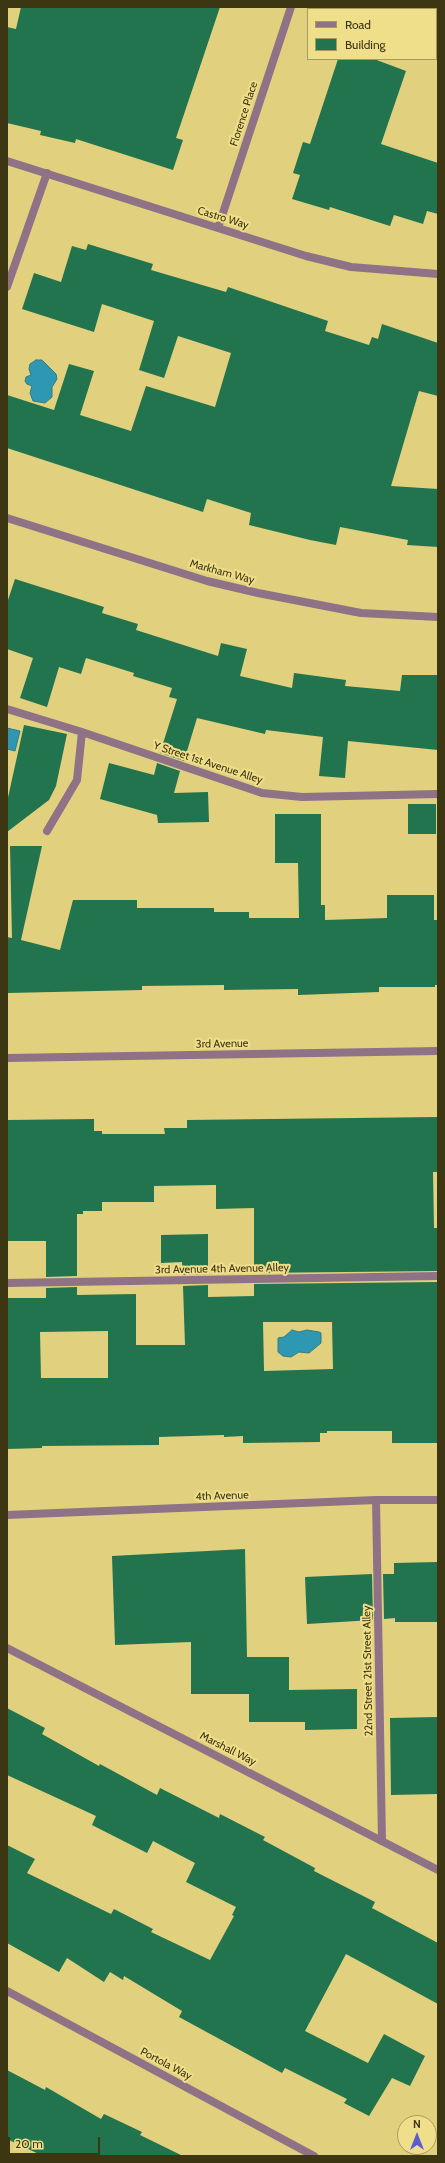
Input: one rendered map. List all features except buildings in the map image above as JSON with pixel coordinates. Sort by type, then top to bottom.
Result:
[{"type":"street","name":"Florence Place","points":[[218,228],[291,7]]},
{"type":"street","name":"Castro Way","points":[[7,161],[306,256],[351,267],[438,274]]},
{"type":"street","points":[[7,287],[46,173]]},
{"type":"street","name":"Markham Way","points":[[7,518],[207,581],[258,593],[361,613],[438,617]]},
{"type":"street","name":"Y Street 1st Avenue Alley","points":[[7,709],[82,732],[262,793],[302,797],[438,794]]},
{"type":"street","points":[[46,831],[77,780],[82,732]]},
{"type":"street","name":"3rd Avenue","points":[[7,1058],[438,1051]]},
{"type":"street","name":"3rd Avenue 4th Avenue Alley","points":[[7,1283],[438,1276]]},
{"type":"street","name":"4th Avenue","points":[[7,1515],[376,1500],[438,1500]]},
{"type":"street","name":"22nd Street 21st Street Alley","points":[[376,1500],[382,1841]]},
{"type":"street","name":"Marshall Way","points":[[7,1648],[438,1870]]},
{"type":"street","name":"Portola Way","points":[[7,1991],[314,2156]]},
{"type":"water","points":[[36,360],[42,360],[56,374],[57,379],[52,387],[52,397],[45,403],[33,401],[30,393],[32,386],[27,384],[25,381],[26,377],[31,375],[29,369],[30,364]]},
{"type":"water","points":[[7,728],[20,731],[15,751],[7,749]]},
{"type":"water","points":[[292,1330],[299,1332],[307,1330],[319,1332],[321,1333],[321,1343],[309,1353],[299,1352],[291,1357],[283,1356],[278,1352],[278,1338],[284,1337]]}]
